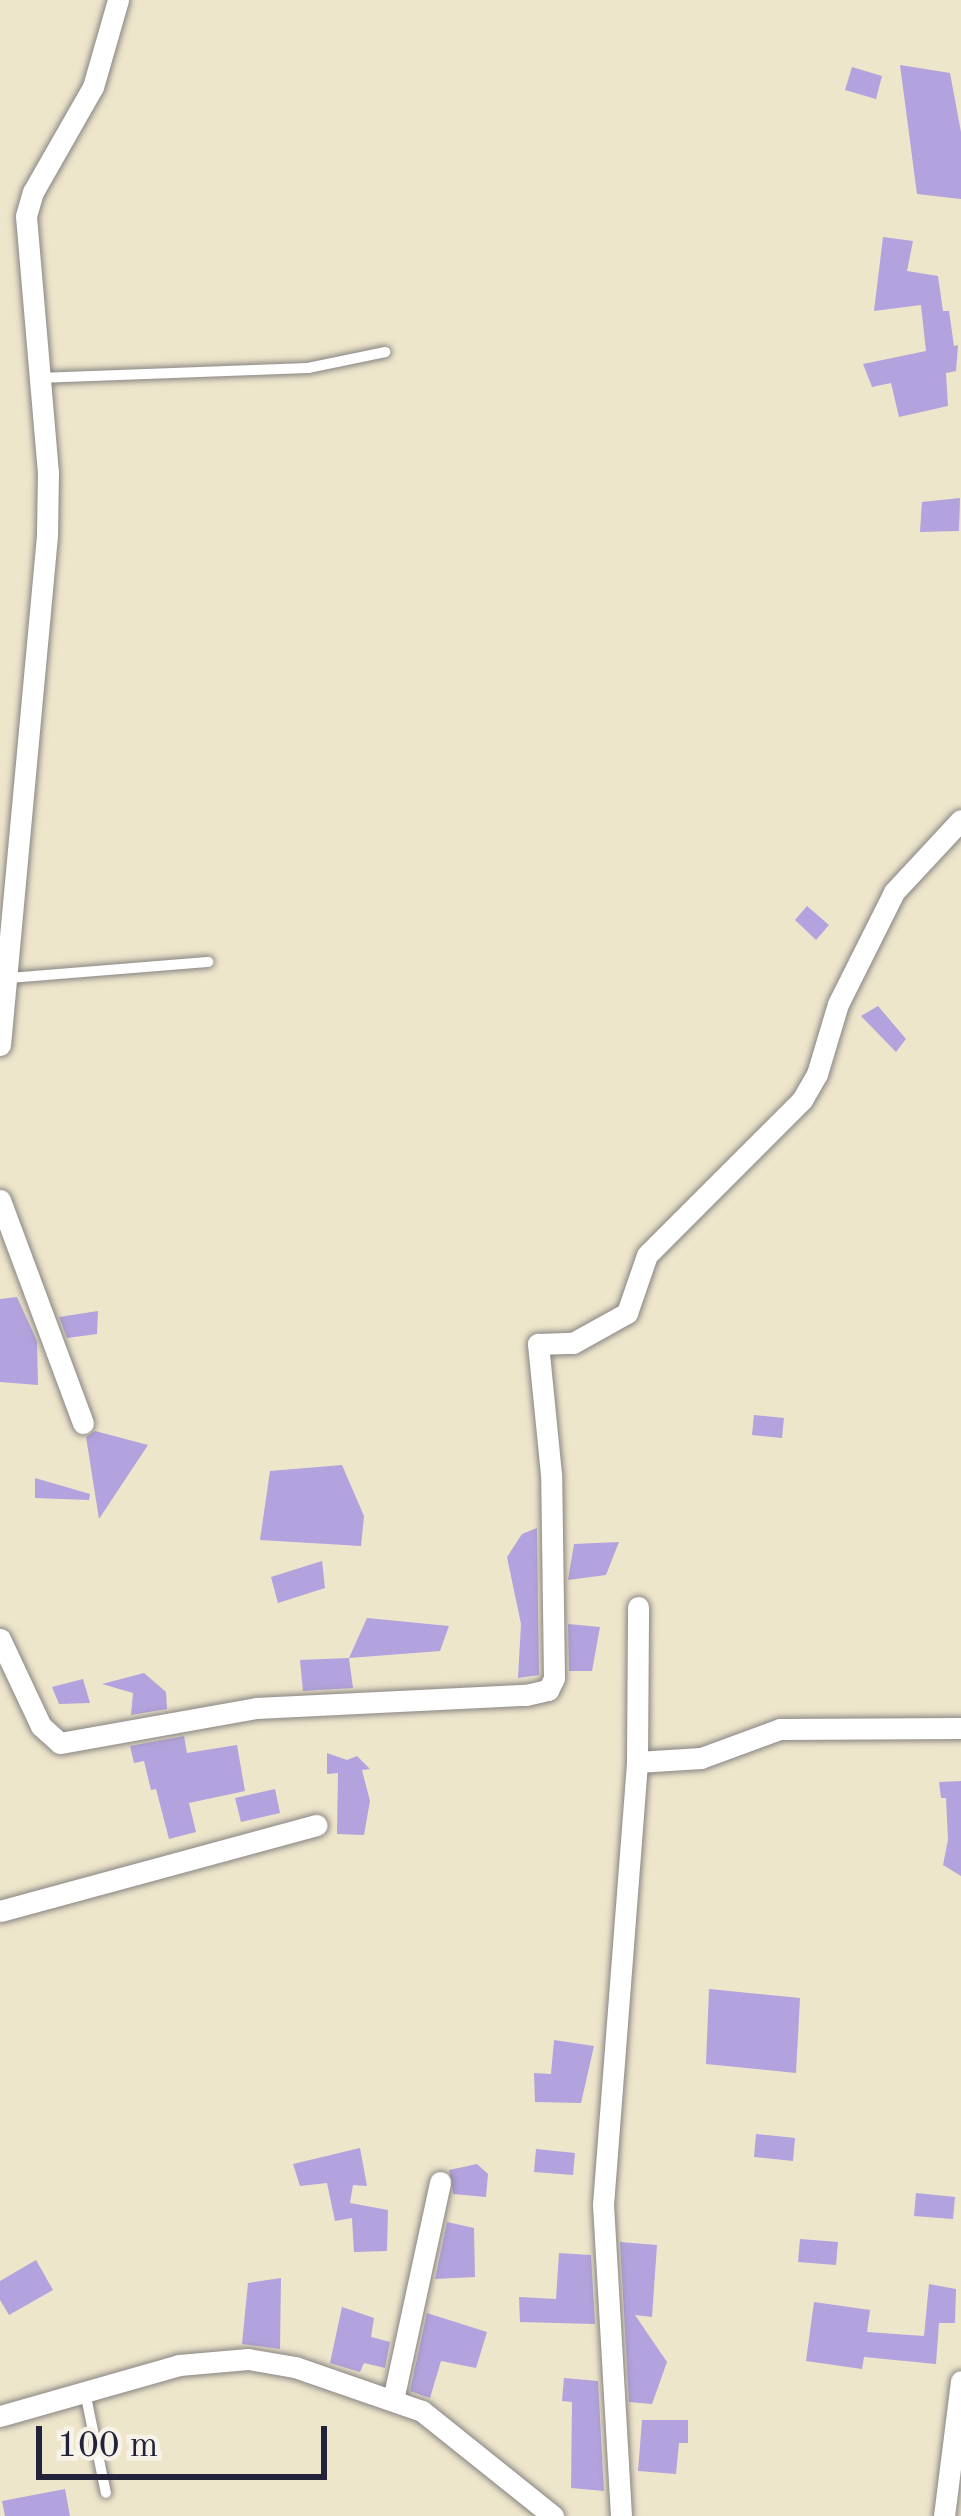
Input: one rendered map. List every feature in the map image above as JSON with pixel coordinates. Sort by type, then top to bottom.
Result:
[{"type":"street","points":[[0,1045],[49,485],[26,216],[33,192],[93,87],[118,0]]},
{"type":"street","points":[[0,1639],[41,1726],[60,1743],[256,1708],[526,1696],[548,1690],[554,1678],[550,1474],[538,1344],[573,1343],[627,1312],[647,1255],[802,1100],[817,1074],[838,1004],[894,892],[961,820]]},
{"type":"street","points":[[0,1199],[83,1424]]},
{"type":"street","points":[[621,2516],[603,2205],[637,1762],[638,1607]]},
{"type":"street","points":[[637,1762],[701,1758],[780,1729],[961,1728]]},
{"type":"street","points":[[0,1911],[317,1825]]},
{"type":"street","points":[[393,2400],[440,2182]]},
{"type":"street","points":[[0,2416],[179,2365],[248,2359],[295,2367],[427,2414],[553,2516]]},
{"type":"street","points":[[944,2516],[961,2381]]},
{"type":"lane","points":[[38,377],[308,368],[385,352]]},
{"type":"lane","points":[[8,978],[208,962]]},
{"type":"lane","points":[[84,2389],[106,2493]]},
{"type":"building","points":[[900,65],[950,73],[961,132],[961,199],[917,194]]},
{"type":"building","points":[[852,67],[882,76],[876,99],[845,90]]},
{"type":"building","points":[[883,237],[913,241],[907,271],[938,276],[943,311],[949,311],[954,346],[958,345],[956,371],[946,373],[948,406],[899,417],[891,383],[872,387],[863,364],[926,351],[921,305],[874,311]]},
{"type":"building","points":[[960,498],[959,531],[920,532],[922,502]]},
{"type":"building","points":[[807,906],[829,925],[816,940],[795,920]]},
{"type":"building","points":[[878,1006],[906,1039],[896,1052],[861,1016]]},
{"type":"building","points":[[17,1297],[37,1341],[38,1385],[0,1382],[0,1299]]},
{"type":"building","points":[[98,1311],[97,1334],[67,1338],[59,1317]]},
{"type":"building","points":[[754,1415],[784,1418],[782,1438],[752,1435]]},
{"type":"building","points":[[95,1431],[148,1445],[99,1519],[86,1437]]},
{"type":"building","points":[[342,1465],[364,1516],[361,1546],[260,1540],[270,1471]]},
{"type":"building","points":[[35,1478],[90,1494],[89,1500],[35,1498]]},
{"type":"building","points":[[537,1528],[539,1675],[518,1678],[521,1624],[507,1557],[522,1534]]},
{"type":"building","points":[[619,1542],[606,1575],[568,1580],[574,1544]]},
{"type":"building","points":[[322,1561],[325,1588],[278,1603],[271,1577]]},
{"type":"building","points":[[367,1618],[449,1626],[440,1651],[349,1658]]},
{"type":"building","points":[[568,1624],[600,1627],[592,1671],[569,1671]]},
{"type":"building","points":[[349,1658],[353,1688],[303,1691],[300,1660]]},
{"type":"building","points":[[144,1673],[166,1692],[167,1709],[131,1715],[133,1693],[102,1684]]},
{"type":"building","points":[[83,1679],[90,1703],[59,1704],[52,1687]]},
{"type":"building","points":[[184,1736],[187,1753],[237,1745],[245,1791],[189,1803],[196,1832],[169,1839],[156,1789],[151,1790],[144,1761],[134,1763],[130,1746]]},
{"type":"building","points":[[327,1753],[347,1760],[357,1756],[370,1769],[362,1770],[370,1801],[364,1835],[337,1834],[338,1773],[327,1774]]},
{"type":"building","points":[[961,1781],[961,1876],[943,1865],[948,1840],[946,1798],[941,1798],[939,1782]]},
{"type":"building","points":[[275,1789],[280,1813],[241,1822],[235,1798]]},
{"type":"building","points":[[709,1989],[800,1998],[796,2073],[706,2064]]},
{"type":"building","points":[[554,2040],[594,2046],[581,2103],[535,2102],[534,2073],[551,2074]]},
{"type":"building","points":[[756,2134],[795,2138],[793,2161],[754,2157]]},
{"type":"building","points":[[360,2148],[367,2186],[353,2185],[350,2203],[388,2210],[387,2251],[354,2252],[352,2218],[335,2221],[327,2183],[300,2186],[293,2164]]},
{"type":"building","points":[[536,2149],[575,2153],[573,2175],[534,2172]]},
{"type":"building","points":[[477,2164],[488,2174],[486,2197],[453,2194],[449,2170]]},
{"type":"building","points":[[916,2193],[955,2197],[953,2219],[914,2216]]},
{"type":"building","points":[[447,2222],[474,2228],[475,2277],[435,2279]]},
{"type":"building","points":[[800,2239],[838,2242],[836,2265],[798,2262]]},
{"type":"building","points":[[620,2242],[657,2245],[652,2317],[635,2315],[667,2362],[652,2404],[629,2402]]},
{"type":"building","points":[[559,2253],[591,2255],[595,2324],[520,2322],[519,2297],[556,2299]]},
{"type":"building","points":[[36,2260],[53,2290],[9,2315],[0,2300],[0,2281]]},
{"type":"building","points":[[281,2278],[280,2349],[242,2344],[248,2283]]},
{"type":"building","points":[[929,2284],[956,2289],[955,2323],[939,2323],[936,2364],[864,2357],[862,2369],[806,2361],[814,2302],[870,2310],[867,2332],[924,2336]]},
{"type":"building","points":[[342,2307],[374,2318],[371,2337],[390,2342],[385,2368],[364,2363],[360,2372],[330,2363]]},
{"type":"building","points":[[427,2313],[487,2332],[476,2368],[441,2361],[430,2398],[410,2391]]},
{"type":"building","points":[[564,2378],[598,2381],[604,2491],[571,2488],[572,2402],[562,2401]]},
{"type":"building","points":[[642,2420],[688,2420],[688,2443],[679,2443],[676,2474],[638,2471]]},
{"type":"building","points":[[65,2489],[70,2516],[5,2516],[2,2501]]}]
